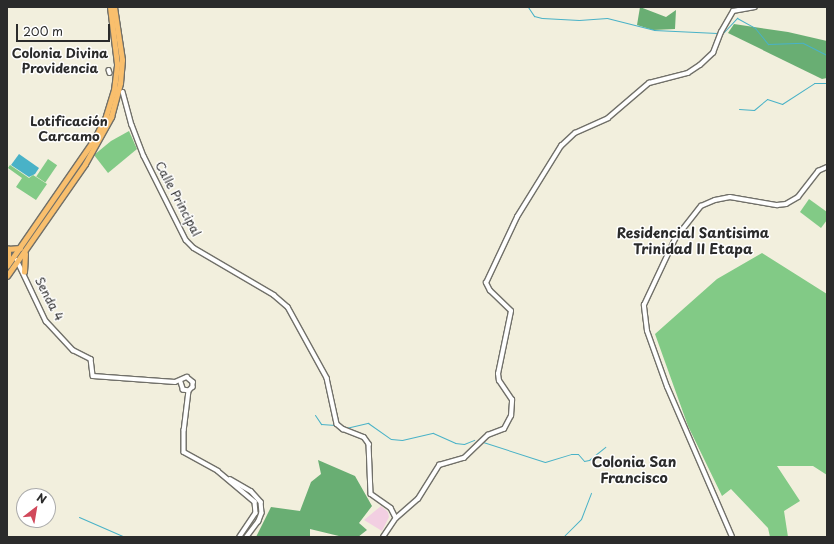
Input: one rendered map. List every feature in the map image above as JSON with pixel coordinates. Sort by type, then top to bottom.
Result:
[{"type":"highway","points":[[7,266],[22,247],[94,140],[106,116],[114,90],[117,64],[110,7]]},
{"type":"highway","points":[[7,276],[25,253],[97,144],[111,117],[120,83],[122,60],[114,7]]},
{"type":"highway","points":[[7,266],[10,257],[8,249],[16,250],[22,247]]},
{"type":"highway","points":[[12,270],[24,271],[25,253]]},
{"type":"street","points":[[383,537],[396,518],[418,499],[439,465],[464,458],[488,435],[504,429],[511,416],[512,400],[499,381],[498,374],[511,311],[490,291],[486,283],[517,217],[561,146],[575,133],[608,118],[649,83],[688,72],[700,65],[713,53],[721,32],[733,11],[755,7]]},
{"type":"street","name":"Calle Principal","points":[[123,92],[142,150],[186,240],[194,248],[284,303],[291,313],[326,378],[337,424],[368,442],[371,494],[391,508],[396,518]]},
{"type":"street","points":[[732,537],[672,400],[647,331],[644,305],[675,239],[701,206],[715,200],[730,197],[777,206],[786,204],[798,197],[818,171],[827,167]]},
{"type":"street","name":"Senda 4","points":[[14,257],[24,271],[46,321],[73,350],[91,359],[92,375],[94,377],[175,382]]},
{"type":"street","points":[[175,382],[187,377],[192,379],[193,387],[188,391],[186,397],[184,452],[190,457],[207,463],[230,479],[245,487],[259,499],[262,509],[259,521],[247,537]]},
{"type":"street","points":[[180,381],[180,386]]},
{"type":"street","points":[[175,382],[183,390],[186,397]]},
{"type":"street","points":[[183,390],[188,391]]},
{"type":"street","points":[[230,479],[254,502],[256,512],[240,537]]},
{"type":"street","points":[[242,491],[245,487]]},
{"type":"shaded area","points":[[381,506],[388,512],[389,517],[382,531],[364,520]]},
{"type":"green space","points":[[640,7],[666,17],[676,10],[675,29],[653,30],[637,25]]},
{"type":"green space","points":[[734,24],[788,32],[827,41],[827,78],[822,79],[728,33]]},
{"type":"green space","points":[[129,131],[137,149],[108,173],[94,155],[111,141]]},
{"type":"green space","points":[[48,159],[57,165],[45,183],[36,176]]},
{"type":"green space","points":[[10,165],[29,178],[33,175],[47,184],[36,200],[16,187],[22,178],[8,168]]},
{"type":"green space","points":[[809,199],[827,212],[827,220],[821,228],[800,212]]},
{"type":"green space","points":[[762,253],[827,294],[827,475],[813,466],[777,466],[800,501],[784,511],[788,537],[770,537],[768,528],[731,489],[722,496],[688,426],[655,334],[717,279]]},
{"type":"green space","points":[[318,460],[355,476],[372,506],[359,523],[367,530],[358,537],[343,537],[310,529],[310,537],[256,537],[271,507],[300,511],[311,482],[321,474]]},
{"type":"water","points":[[19,154],[39,168],[35,174],[29,177],[11,165]]},
{"type":"waterway","points":[[528,7],[534,16],[542,18],[579,20],[607,18],[654,30],[717,33]]},
{"type":"waterway","points":[[723,33],[737,18],[755,28],[768,44],[803,43],[827,55]]},
{"type":"waterway","points":[[739,109],[754,110],[767,99],[782,104],[814,83],[827,83]]},
{"type":"waterway","points":[[315,415],[321,424],[335,425]]},
{"type":"waterway","points":[[342,426],[346,428],[368,423],[391,439],[402,440],[433,433],[455,443],[464,444],[474,440]]},
{"type":"waterway","points":[[483,442],[545,462],[571,454],[578,454],[584,461],[589,460],[605,447]]},
{"type":"waterway","points":[[563,537],[581,519],[591,493]]},
{"type":"waterway","points":[[79,517],[125,537]]},
{"type":"district","name":"Colonia Divina Providencia","points":[[60,62]]},
{"type":"district","name":"Lotificación Carcamo","points":[[69,130]]},
{"type":"district","name":"Residencial Santisima Trinidad II Etapa","points":[[693,242]]},
{"type":"district","name":"Colonia San Francisco","points":[[634,470]]}]
